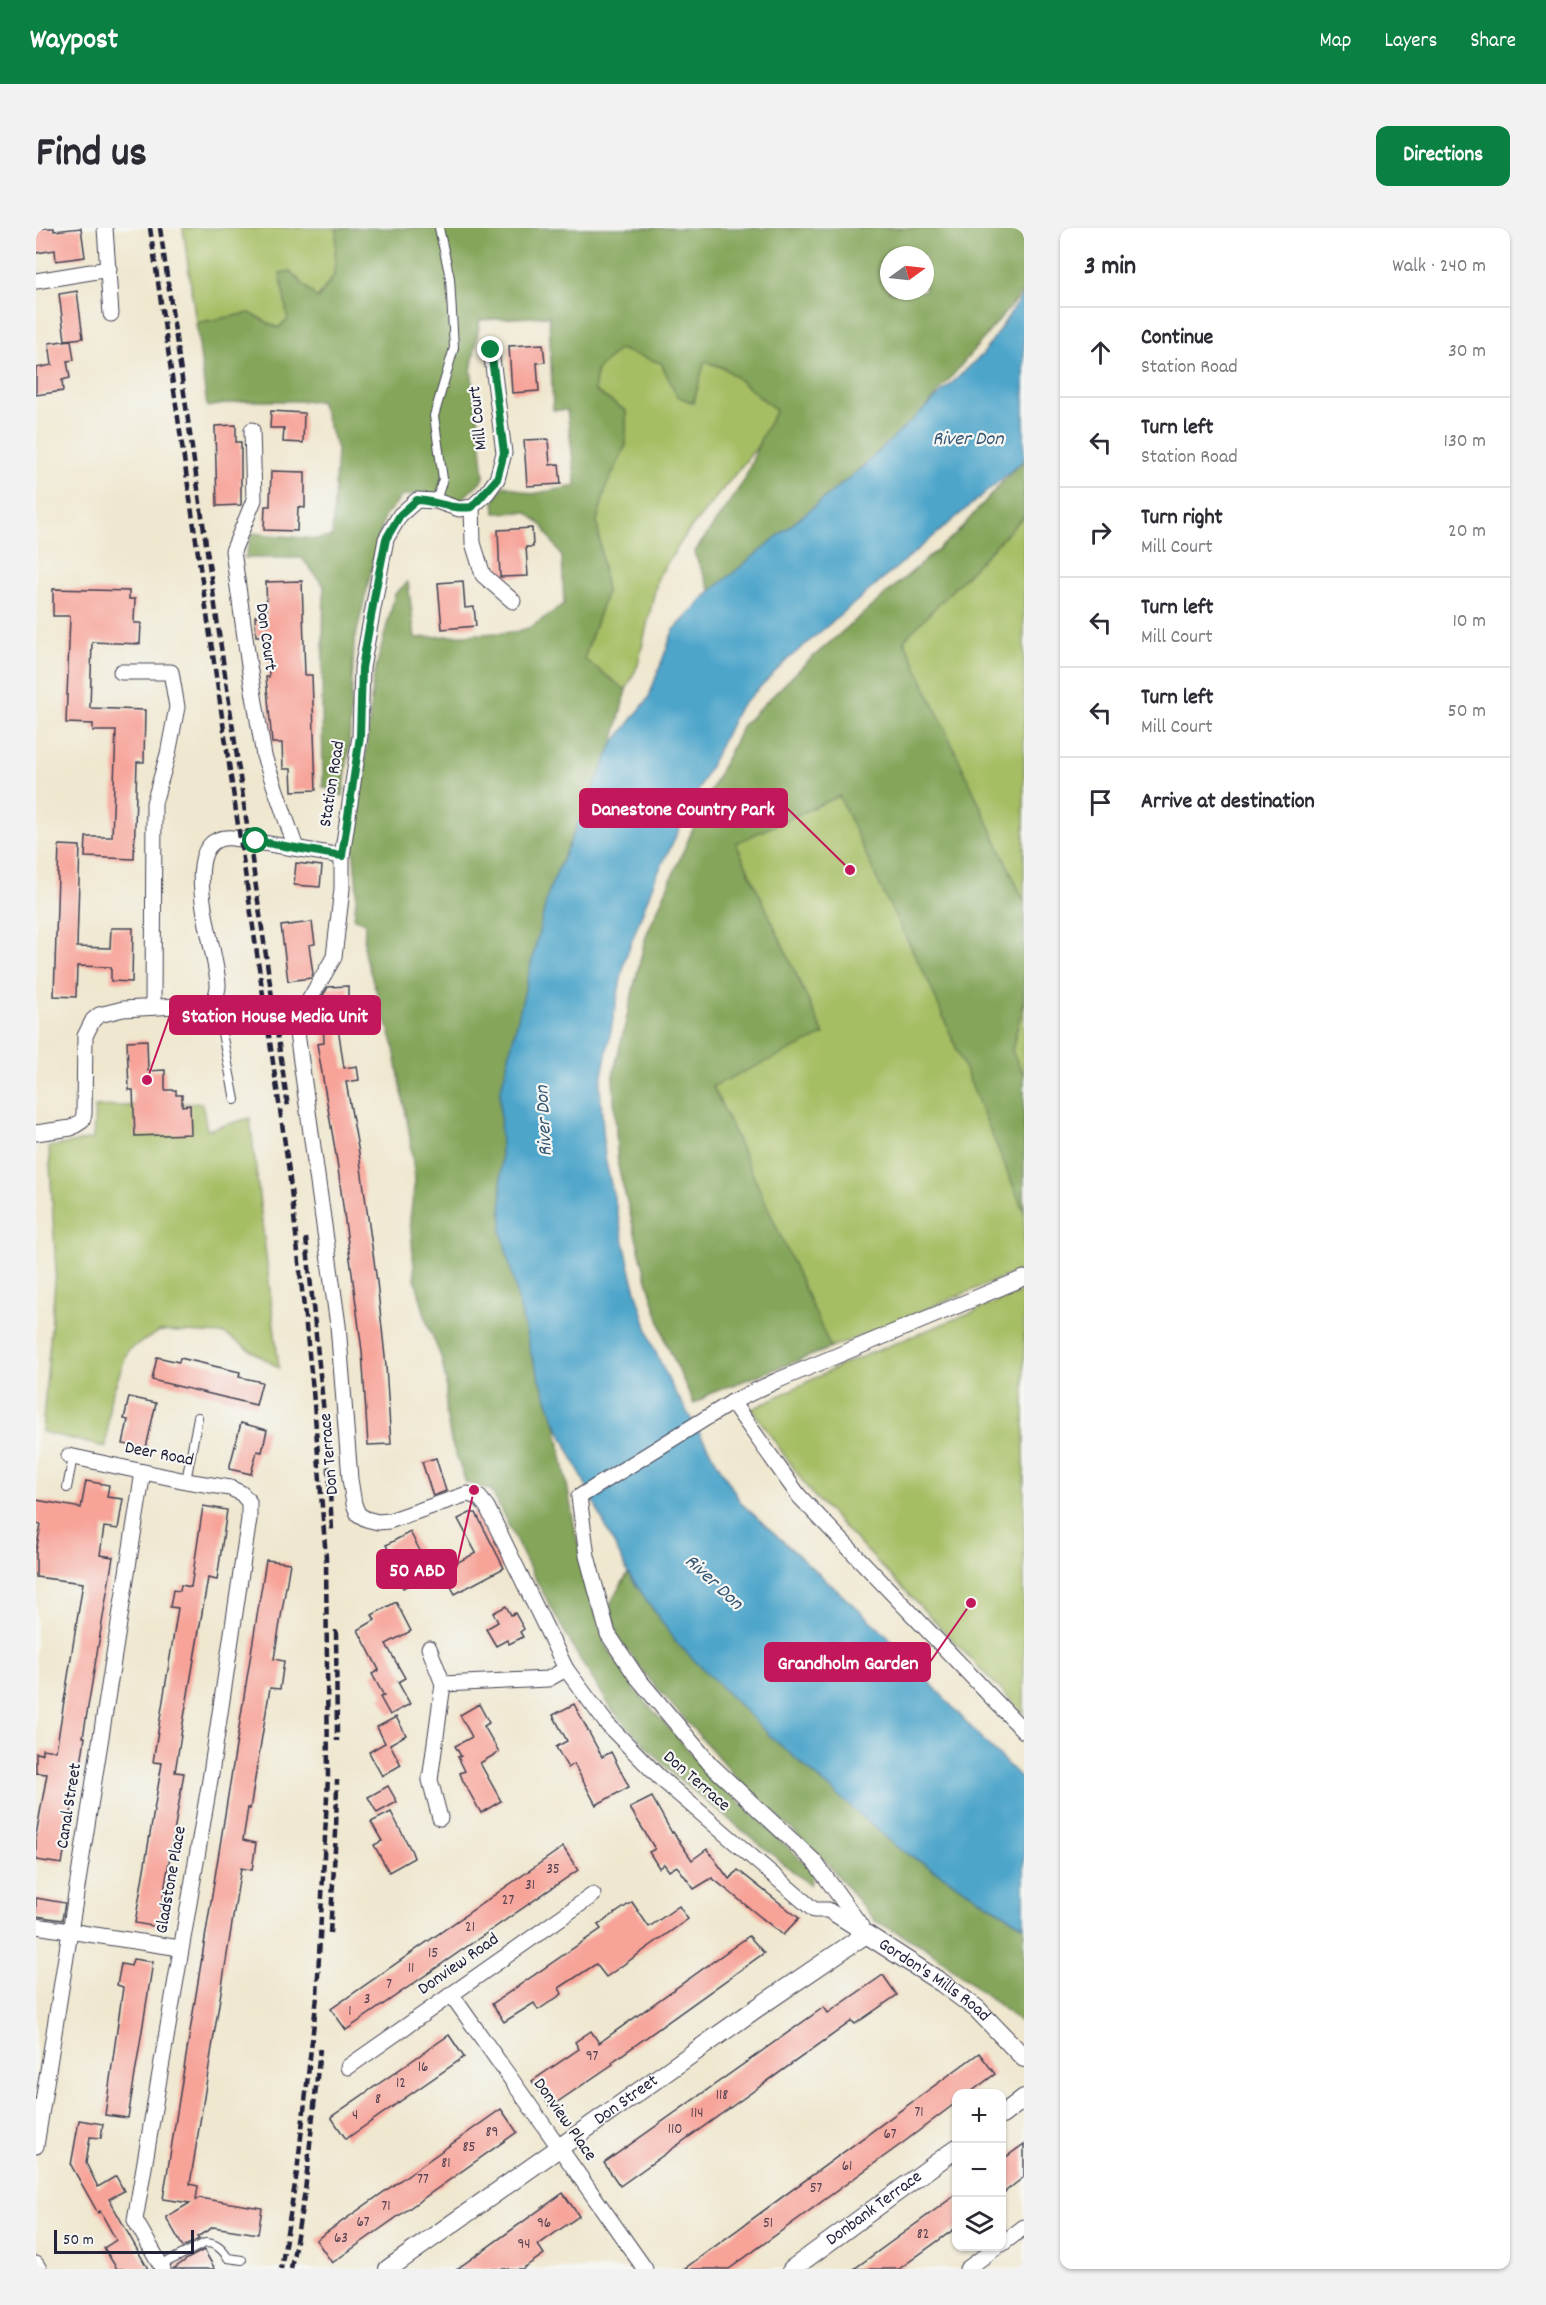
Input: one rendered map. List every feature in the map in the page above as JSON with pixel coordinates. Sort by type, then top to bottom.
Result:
[{"type":"street","points":[[105,228],[111,314]]},
{"type":"street","points":[[36,281],[109,269]]},
{"type":"street","name":"Mill Court","points":[[472,507],[497,479],[504,453],[491,350]]},
{"type":"street","name":"Don Court","points":[[252,430],[254,500],[234,551],[249,666],[264,756],[296,848]]},
{"type":"street","name":"Station Road","points":[[203,1004],[212,1004],[218,988],[200,876],[205,850],[212,843],[227,837],[342,856],[360,736],[362,668],[386,539],[400,515],[417,500],[436,501]]},
{"type":"street","points":[[436,501],[459,509],[472,507],[473,543],[483,575],[513,601]]},
{"type":"street","points":[[120,672],[171,672],[177,706],[168,754],[154,803],[153,1007]]},
{"type":"street","name":"Don Terrace","points":[[342,856],[342,890],[333,957],[299,1018],[297,1033],[338,1325],[354,1504],[358,1514],[366,1519],[384,1522],[467,1494],[478,1497],[487,1507],[566,1668],[607,1724],[660,1777],[814,1910],[828,1910],[866,1934]]},
{"type":"street","points":[[36,1133],[71,1128],[82,1121],[85,1035],[93,1020],[99,1015],[123,1009],[203,1004]]},
{"type":"street","points":[[866,1934],[814,1861],[711,1765],[636,1676],[608,1634],[588,1556],[579,1497],[732,1402],[776,1381],[1024,1278]]},
{"type":"street","points":[[732,1402],[799,1496],[1024,1731]]},
{"type":"street","name":"Deer Road","points":[[71,1457],[216,1485],[241,1493]]},
{"type":"street","name":"Canal Street","points":[[36,2146],[143,1472]]},
{"type":"street","name":"Gladstone Place","points":[[162,2267],[135,2220],[210,1780],[249,1519],[249,1502],[241,1493]]},
{"type":"street","points":[[429,1648],[443,1684],[430,1780],[440,1818]]},
{"type":"street","points":[[443,1684],[548,1679],[566,1668]]},
{"type":"street","name":"Donview Road","points":[[348,2067],[593,1895]]},
{"type":"street","points":[[36,1926],[180,1948]]},
{"type":"street","name":"Gordon's Mills Road","points":[[866,1934],[927,1972],[977,2009],[1024,2058]]},
{"type":"street","name":"Don Street","points":[[388,2269],[866,1934]]},
{"type":"street","name":"Donview Place","points":[[451,1994],[645,2269]]},
{"type":"street","points":[[1006,2112],[1024,2098]]},
{"type":"street","name":"Donbank Terrace","points":[[792,2269],[952,2152]]},
{"type":"street","points":[[1006,2241],[1024,2227]]},
{"type":"street","points":[[967,2269],[992,2251]]},
{"type":"street","points":[[36,2264],[39,2269]]},
{"type":"lane","points":[[436,501],[443,479],[434,416],[454,348],[450,278],[439,228]]},
{"type":"lane","points":[[203,1004],[222,1028],[235,1100]]},
{"type":"lane","points":[[186,1481],[198,1417]]},
{"type":"lane","points":[[67,1488],[71,1457]]},
{"type":"lane","points":[[162,2267],[205,2243],[213,2243],[228,2258],[242,2260]]},
{"type":"green space","points":[[183,228],[337,228],[334,275],[317,299],[290,271],[288,320],[277,328],[250,313],[196,323]]},
{"type":"green space","points":[[337,228],[1024,228],[1024,290],[923,411],[861,468],[711,591],[694,553],[744,481],[762,436],[776,410],[724,368],[705,361],[693,403],[677,396],[661,363],[619,349],[596,371],[595,391],[626,411],[626,445],[606,487],[597,521],[606,593],[584,659],[626,690],[613,744],[549,890],[531,1354],[556,1423],[576,1535],[604,1642],[633,1688],[707,1771],[814,1872],[810,1885],[674,1775],[613,1711],[578,1656],[531,1571],[491,1490],[466,1483],[451,1441],[446,1413],[446,1382],[441,1357],[427,1323],[415,1278],[410,1219],[415,1180],[409,1131],[393,1043],[364,953],[365,922],[354,919],[357,890],[353,846],[366,754],[373,680],[395,594],[408,582],[415,638],[515,632],[531,627],[564,604],[562,557],[542,525],[526,512],[495,513],[494,498],[505,485],[532,494],[576,486],[567,410],[553,410],[549,316],[480,320],[471,371],[484,478],[461,500],[423,493],[402,496],[384,517],[354,644],[349,745],[343,796],[323,787],[324,586],[302,558],[245,558],[252,533],[314,539],[332,537],[337,449],[320,401],[244,401],[207,407],[196,323],[250,313],[278,328],[288,320],[280,273],[290,271],[318,299],[334,275]]},
{"type":"green space","points":[[619,349],[661,363],[677,395],[694,403],[704,361],[724,368],[776,410],[757,447],[687,533],[658,577],[638,665],[626,690],[584,659],[606,593],[597,521],[606,487],[626,445],[626,411],[595,391],[596,371]]},
{"type":"green space","points":[[1024,458],[1024,1269],[831,1348],[711,1393],[694,1404],[666,1342],[647,1280],[618,1166],[613,1076],[646,936],[704,804],[743,725],[806,663],[957,533]]},
{"type":"green space","points":[[1024,458],[1024,516],[904,640],[1024,901],[1024,999],[1012,1051],[1024,1075],[1024,1212],[930,985],[883,892],[839,796],[736,843],[824,1035],[713,1086],[831,1348],[711,1393],[694,1404],[666,1342],[647,1280],[618,1166],[613,1076],[646,936],[704,804],[743,725],[806,663],[957,533]]},
{"type":"green space","points":[[202,1103],[207,1130],[250,1118],[279,1368],[225,1334],[160,1331],[128,1350],[110,1400],[106,1447],[42,1432],[56,1270],[49,1147],[93,1139],[95,1107]]},
{"type":"green space","points":[[1024,1291],[1024,1714],[811,1493],[752,1409],[844,1364]]},
{"type":"green space","points":[[628,1573],[675,1641],[898,1848],[1024,1926],[1024,2025],[925,1947],[875,1921],[826,1862],[733,1774],[644,1673],[618,1637],[610,1604]]},
{"type":"water","name":"River Don","points":[[1024,293],[1024,460],[787,660],[738,709],[655,879],[625,959],[600,1086],[605,1158],[632,1277],[652,1344],[671,1385],[741,1503],[885,1634],[1024,1781],[1024,1926],[898,1848],[771,1737],[675,1641],[628,1573],[556,1423],[531,1354],[502,1233],[500,1093],[549,890],[613,744],[648,699],[673,631],[711,591],[861,468],[983,354]]},
{"type":"building","points":[[36,228],[54,228],[54,231],[81,228],[85,257],[56,261],[55,250],[36,253]]},
{"type":"building","points":[[77,291],[83,338],[65,340],[59,294]]},
{"type":"building","points":[[71,340],[74,360],[67,361],[70,378],[62,380],[63,391],[36,395],[36,368],[52,365],[49,343]]},
{"type":"building","points":[[543,344],[545,362],[537,363],[539,391],[512,393],[509,346]]},
{"type":"building","points":[[271,411],[304,413],[303,443],[283,442],[284,428],[270,428]]},
{"type":"building","points":[[236,425],[236,442],[241,442],[241,505],[217,506],[215,426]]},
{"type":"building","points":[[548,439],[550,465],[559,464],[561,484],[527,486],[524,440]]},
{"type":"building","points":[[271,471],[305,472],[305,508],[298,507],[297,531],[264,530],[265,506],[270,506]]},
{"type":"building","points":[[532,528],[533,547],[526,547],[528,576],[500,577],[498,530]]},
{"type":"building","points":[[302,581],[305,675],[312,675],[316,790],[292,791],[291,769],[283,769],[282,743],[272,743],[266,677],[269,677],[268,636],[256,636],[255,616],[267,616],[266,582]]},
{"type":"building","points":[[463,581],[465,608],[474,607],[476,626],[442,629],[438,583]]},
{"type":"building","points":[[53,589],[129,591],[129,599],[135,599],[134,623],[141,623],[140,644],[92,642],[90,708],[145,710],[144,762],[137,762],[134,859],[85,857],[86,837],[112,837],[116,731],[93,731],[93,724],[66,723],[70,616],[53,616]]},
{"type":"building","points":[[59,845],[80,846],[77,947],[110,948],[111,928],[133,928],[132,982],[111,981],[111,967],[77,966],[76,997],[54,996]]},
{"type":"building","points":[[296,863],[322,866],[320,887],[294,885]]},
{"type":"building","points":[[312,922],[315,944],[309,945],[313,974],[311,978],[288,981],[281,926]]},
{"type":"building","points":[[348,986],[348,1003],[359,1003],[359,1026],[338,1027],[344,1068],[357,1066],[359,1080],[346,1082],[359,1153],[377,1282],[391,1444],[368,1445],[362,1351],[337,1161],[317,1044],[324,1043],[322,997],[328,987]]},
{"type":"building","points":[[147,1040],[148,1071],[165,1070],[165,1090],[176,1090],[176,1095],[182,1095],[182,1106],[190,1105],[191,1134],[135,1136],[133,1090],[129,1090],[127,1041]]},
{"type":"building","points":[[157,1357],[179,1362],[180,1358],[240,1372],[239,1377],[262,1382],[256,1405],[152,1380]]},
{"type":"building","points":[[129,1397],[156,1403],[146,1448],[123,1444],[128,1420],[124,1419]]},
{"type":"building","points":[[241,1423],[267,1430],[262,1452],[257,1451],[251,1474],[229,1469]]},
{"type":"building","points":[[436,1458],[446,1491],[433,1496],[422,1462]]},
{"type":"building","points":[[86,1481],[109,1485],[107,1497],[123,1499],[118,1529],[104,1527],[100,1555],[113,1557],[83,1737],[85,1737],[78,1785],[76,1785],[62,1864],[36,1860],[36,1835],[47,1774],[36,1773],[36,1753],[42,1754],[42,1749],[56,1751],[83,1583],[36,1577],[36,1551],[41,1525],[36,1524],[36,1500],[81,1508]]},
{"type":"building","points":[[203,1506],[227,1510],[217,1580],[208,1578],[181,1735],[175,1772],[184,1773],[158,1927],[135,1923],[162,1763],[153,1762],[178,1608],[170,1607],[173,1590],[180,1591],[181,1585],[191,1587]]},
{"type":"building","points":[[470,1513],[476,1513],[504,1568],[455,1594],[442,1570],[476,1553],[458,1519]]},
{"type":"building","points":[[410,1532],[432,1573],[403,1588],[390,1564],[395,1562],[386,1545]]},
{"type":"building","points":[[266,1560],[290,1563],[274,1659],[284,1661],[280,1689],[270,1688],[250,1809],[248,1808],[243,1840],[256,1843],[252,1870],[241,1868],[190,2184],[198,2186],[196,2200],[199,2198],[262,2208],[258,2234],[213,2227],[197,2237],[199,2239],[183,2247],[166,2217],[190,2203],[163,2199]]},
{"type":"building","points":[[396,1602],[411,1631],[386,1644],[405,1678],[398,1682],[410,1704],[390,1715],[380,1697],[384,1696],[372,1674],[379,1670],[358,1630],[375,1620],[372,1615]]},
{"type":"building","points":[[506,1606],[511,1615],[515,1613],[524,1629],[520,1632],[523,1637],[509,1644],[507,1640],[496,1646],[486,1629],[498,1622],[493,1613]]},
{"type":"building","points":[[479,1704],[489,1723],[484,1726],[499,1752],[480,1763],[501,1801],[481,1813],[463,1781],[460,1773],[465,1771],[458,1757],[461,1756],[455,1746],[472,1737],[460,1715]]},
{"type":"building","points":[[574,1704],[602,1757],[611,1752],[629,1787],[596,1805],[574,1764],[568,1768],[556,1747],[567,1741],[553,1715]]},
{"type":"building","points":[[396,1717],[406,1735],[390,1744],[401,1765],[382,1776],[369,1752],[385,1743],[377,1727]]},
{"type":"building","points":[[388,1786],[397,1802],[377,1813],[368,1797]]},
{"type":"building","points":[[652,1797],[672,1833],[692,1860],[707,1849],[729,1879],[738,1870],[799,1918],[783,1935],[712,1878],[694,1889],[677,1866],[669,1871],[664,1864],[659,1868],[649,1852],[655,1849],[630,1808]]},
{"type":"building","points":[[391,1812],[414,1858],[389,1872],[374,1845],[382,1841],[371,1822]]},
{"type":"building","points":[[563,1847],[578,1870],[346,2030],[331,2009]]},
{"type":"building","points":[[36,1898],[65,1903],[62,1920],[36,1916]]},
{"type":"building","points":[[632,1902],[649,1927],[679,1906],[688,1919],[606,1977],[596,1964],[559,1988],[562,1994],[538,2010],[534,2003],[504,2022],[492,2004],[601,1929],[598,1925]]},
{"type":"building","points":[[749,1936],[764,1953],[612,2062],[613,2064],[550,2107],[532,2081],[579,2049],[575,2042],[591,2031],[599,2043]]},
{"type":"building","points":[[133,1959],[153,1962],[128,2118],[105,2115],[123,1987],[117,1985],[121,1964],[131,1966]]},
{"type":"building","points":[[883,1975],[897,1995],[855,2024],[852,2021],[620,2186],[604,2163],[824,2007],[828,2013]]},
{"type":"building","points":[[449,2035],[464,2057],[346,2139],[331,2117]]},
{"type":"building","points":[[979,2053],[995,2074],[975,2089],[952,2089],[952,2106],[729,2269],[684,2269]]},
{"type":"building","points":[[501,2109],[517,2132],[332,2263],[316,2240]]},
{"type":"building","points":[[79,2120],[103,2124],[101,2138],[90,2137],[86,2163],[98,2187],[116,2176],[124,2191],[109,2199],[148,2269],[117,2269],[104,2248],[116,2240],[71,2165]]},
{"type":"building","points":[[1024,2144],[1024,2177],[1006,2191],[1006,2157]]},
{"type":"building","points":[[563,2193],[579,2216],[538,2245],[544,2254],[522,2269],[457,2269]]},
{"type":"building","points":[[952,2198],[952,2231],[899,2269],[854,2269]]},
{"type":"building","points":[[204,2250],[215,2269],[173,2269],[189,2258]]},
{"type":"railway","points":[[150,228],[289,1171],[313,1390],[326,1558],[328,1777],[317,1996],[297,2172],[281,2269]]},
{"type":"railway","points":[[160,228],[288,1107]]},
{"type":"railway","points":[[306,1238],[328,1452],[332,1531]]},
{"type":"railway","points":[[336,1630],[337,1741]]},
{"type":"railway","points":[[330,1933],[337,1780]]},
{"type":"railway","points":[[291,2269],[305,2191],[320,2049]]},
{"type":"place","name":"Danestone Country Park","points":[[850,870]]},
{"type":"place","name":"Station House Media Unit","points":[[147,1080]]},
{"type":"place","name":"50 ABD","points":[[474,1490]]},
{"type":"place","name":"Grandholm Garden","points":[[971,1603]]},
{"type":"route","points":[[256,841],[342,856],[360,736],[362,668],[386,539],[400,515],[417,500],[436,501],[459,509],[472,507],[487,493],[497,479],[504,453],[491,350]]}]
